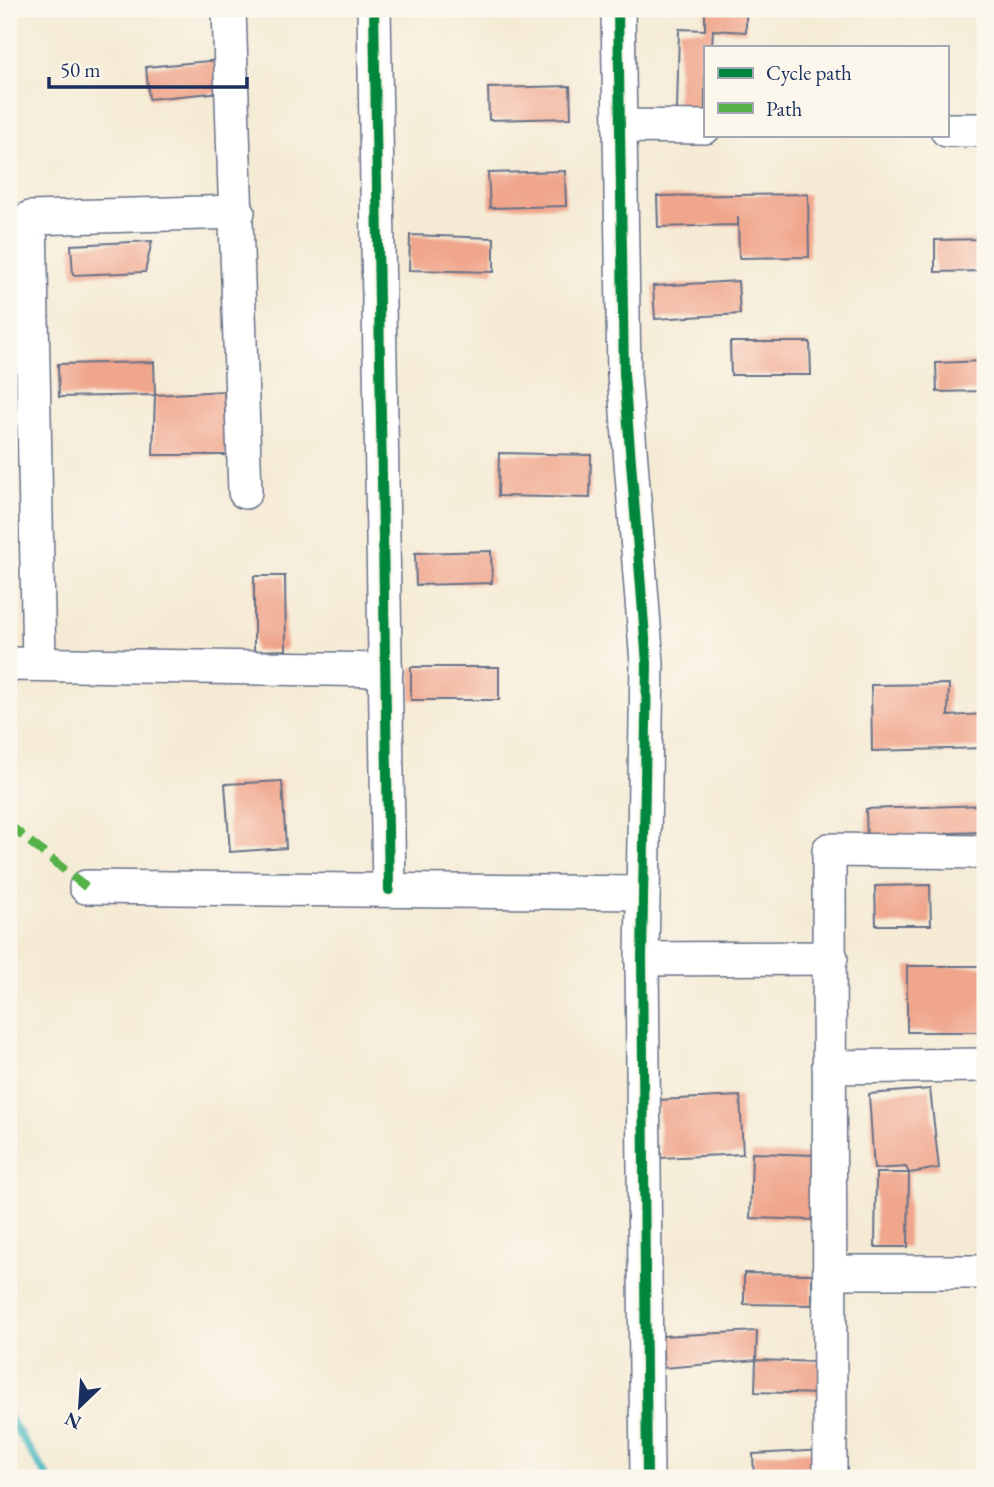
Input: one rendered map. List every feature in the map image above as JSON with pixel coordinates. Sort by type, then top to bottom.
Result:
[{"type":"street","points":[[229,9],[238,212],[245,492]]},
{"type":"street","points":[[374,9],[389,890]]},
{"type":"street","points":[[618,9],[624,374],[647,663],[642,959],[647,1478]]},
{"type":"street","points":[[620,126],[704,127]]},
{"type":"street","points":[[948,130],[985,130]]},
{"type":"street","points":[[238,212],[30,218],[24,664],[386,670]]},
{"type":"street","points":[[830,1478],[829,850],[985,852]]},
{"type":"street","points":[[86,887],[643,893]]},
{"type":"street","points":[[642,959],[831,958]]},
{"type":"street","points":[[830,1067],[985,1065]]},
{"type":"street","points":[[830,1272],[985,1272]]},
{"type":"building","points":[[705,9],[746,9],[746,32],[713,30],[712,46],[704,46],[704,112],[677,111],[679,29],[705,30]]},
{"type":"building","points":[[219,60],[222,92],[149,99],[146,67]]},
{"type":"building","points":[[570,86],[571,118],[489,120],[488,88]]},
{"type":"building","points":[[565,171],[566,206],[490,208],[488,173]]},
{"type":"building","points":[[808,194],[809,257],[739,258],[738,217],[738,225],[658,227],[657,196]]},
{"type":"building","points":[[410,235],[494,238],[494,272],[409,270]]},
{"type":"building","points":[[985,239],[985,271],[935,272],[935,240]]},
{"type":"building","points":[[152,241],[145,272],[73,275],[71,245]]},
{"type":"building","points":[[738,281],[740,314],[655,319],[653,286]]},
{"type":"building","points":[[730,342],[810,342],[811,375],[731,375]]},
{"type":"building","points":[[985,361],[985,391],[937,392],[936,363]]},
{"type":"building","points":[[154,362],[155,395],[59,397],[58,364]]},
{"type":"building","points":[[224,391],[228,455],[153,455],[155,395]]},
{"type":"building","points":[[499,453],[591,455],[590,498],[498,496]]},
{"type":"building","points":[[491,551],[492,583],[416,585],[415,553]]},
{"type":"building","points":[[254,576],[285,576],[286,650],[254,651]]},
{"type":"building","points":[[411,667],[499,667],[499,700],[411,700]]},
{"type":"building","points":[[949,684],[948,716],[985,714],[985,748],[872,751],[871,685]]},
{"type":"building","points":[[282,781],[286,848],[230,852],[225,784]]},
{"type":"building","points":[[985,805],[985,832],[947,833],[948,842],[867,844],[866,809]]},
{"type":"building","points":[[930,885],[931,925],[876,925],[875,886]]},
{"type":"building","points":[[907,966],[985,966],[985,1032],[907,1032]]},
{"type":"building","points":[[930,1089],[939,1168],[909,1173],[906,1167],[874,1169],[869,1094]]},
{"type":"building","points":[[740,1096],[743,1154],[661,1158],[658,1100]]},
{"type":"building","points":[[752,1153],[816,1155],[815,1220],[750,1218]]},
{"type":"building","points":[[876,1173],[909,1173],[908,1247],[875,1247]]},
{"type":"building","points":[[744,1273],[812,1274],[812,1305],[744,1304]]},
{"type":"building","points":[[757,1331],[756,1360],[664,1368],[662,1336]]},
{"type":"building","points":[[756,1360],[820,1362],[819,1394],[755,1392]]},
{"type":"building","points":[[824,1450],[826,1478],[754,1478],[753,1454]]},
{"type":"waterway","points":[[9,1418],[48,1478]]},
{"type":"marked path","points":[[9,825],[86,887]]},
{"type":"cycle path","points":[[374,9],[389,890]]},
{"type":"cycle path","points":[[618,9],[624,374],[647,663],[642,959],[647,1478]]}]
